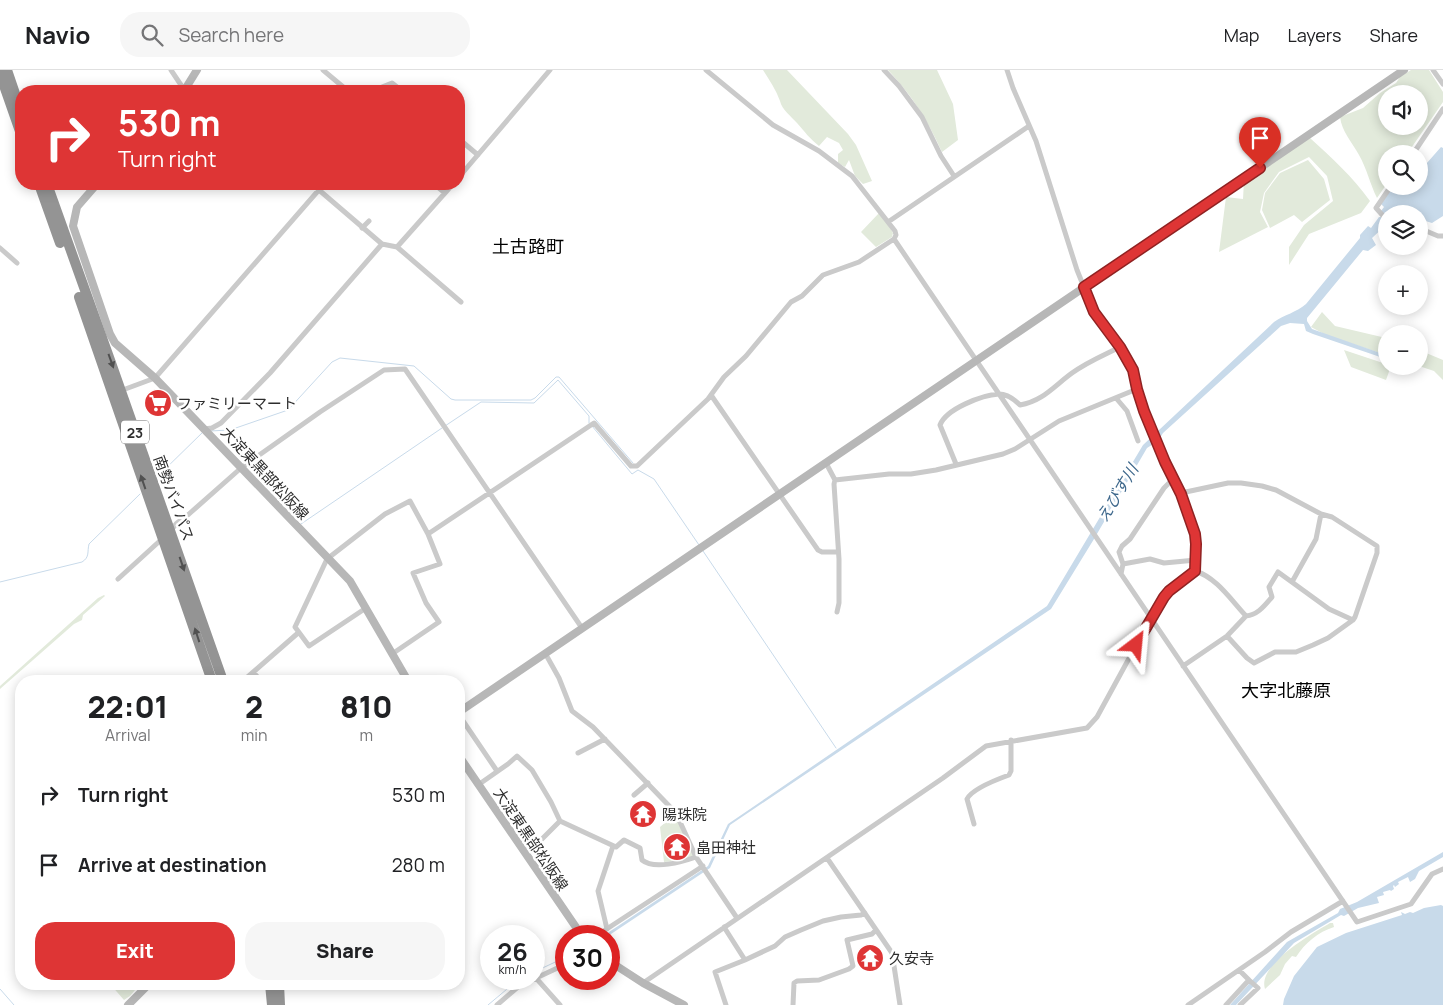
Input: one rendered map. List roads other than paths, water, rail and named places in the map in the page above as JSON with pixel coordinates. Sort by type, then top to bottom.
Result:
[{"type":"highway","points":[[7,70],[15,93]]},
{"type":"highway","points":[[0,74],[15,117]]},
{"type":"highway","name":"南勢バイパス","points":[[41,190],[170,531],[220,675]]},
{"type":"highway","name":"南勢バイパス","points":[[48,190],[210,675]]},
{"type":"highway","points":[[271,990],[272,1005]]},
{"type":"highway","points":[[279,990],[280,1005]]},
{"type":"street","points":[[171,70],[181,85]]},
{"type":"street","points":[[189,85],[198,70]]},
{"type":"street","points":[[323,70],[341,85]]},
{"type":"street","points":[[465,170],[550,70]]},
{"type":"street","points":[[428,534],[594,423],[628,464],[636,466],[711,395],[728,371],[746,356],[791,302],[802,296],[822,275],[859,262],[894,239],[895,231],[852,176],[819,151],[773,125],[706,70]]},
{"type":"street","points":[[884,70],[899,86],[922,117],[941,156],[954,176]]},
{"type":"street","points":[[643,983],[827,858],[984,747],[1011,740],[1090,726],[1097,717],[1150,619],[1169,591],[1195,571],[1195,534],[1181,494],[1156,442],[1137,389],[1133,370],[1120,347],[1094,312],[1067,245],[1049,180],[1007,70]]},
{"type":"street","points":[[465,710],[700,547],[1404,70]]},
{"type":"street","points":[[1434,70],[1443,84]]},
{"type":"street","points":[[1419,145],[1443,109]]},
{"type":"street","points":[[888,222],[1029,126]]},
{"type":"street","points":[[465,144],[478,155]]},
{"type":"street","name":"大淀東黒部松阪線","points":[[92,190],[77,207],[73,220],[74,232],[110,334],[115,343],[154,378],[350,582],[404,675]]},
{"type":"street","points":[[117,392],[154,378],[319,190],[382,244],[397,247],[461,302]]},
{"type":"street","points":[[441,190],[445,193]]},
{"type":"street","points":[[397,247],[447,190]]},
{"type":"street","points":[[362,228],[369,221]]},
{"type":"street","points":[[1428,232],[1443,236]]},
{"type":"street","points":[[894,239],[1357,922],[1411,904],[1432,874],[1443,869]]},
{"type":"street","points":[[206,431],[221,423],[270,373],[382,244]]},
{"type":"street","points":[[0,248],[17,263]]},
{"type":"street","points":[[956,464],[940,425],[942,418],[959,407],[999,394],[1007,396],[1020,405],[1027,404],[1047,394],[1072,373],[1120,347]]},
{"type":"street","points":[[118,579],[163,539],[177,523],[241,468],[384,370],[405,369],[582,628]]},
{"type":"street","points":[[835,480],[936,470],[1002,454],[1015,449],[1059,421],[1137,389]]},
{"type":"street","points":[[711,395],[818,550],[822,552],[838,552]]},
{"type":"street","points":[[1116,398],[1127,411],[1138,441]]},
{"type":"street","points":[[826,463],[835,480],[839,603],[836,612]]},
{"type":"street","points":[[1121,574],[1123,564],[1119,552],[1122,546],[1130,539],[1164,488],[1173,479]]},
{"type":"street","points":[[1181,494],[1216,484],[1241,483],[1276,490],[1321,514],[1332,517],[1376,546],[1377,553],[1353,620],[1328,638],[1296,652],[1274,652],[1254,663],[1227,636]]},
{"type":"street","points":[[366,608],[309,646],[295,627],[327,559],[385,514],[410,501],[428,534],[440,564],[413,573],[426,603],[440,622],[392,654]]},
{"type":"street","points":[[1292,582],[1310,553],[1316,539],[1321,514]]},
{"type":"street","points":[[1123,564],[1150,559],[1164,563],[1196,560]]},
{"type":"street","points":[[1195,571],[1202,573],[1218,586],[1246,616]]},
{"type":"street","points":[[1183,666],[1227,636],[1246,616],[1250,616],[1260,610],[1272,597],[1269,587],[1278,572],[1329,609],[1353,620]]},
{"type":"street","points":[[250,675],[298,633]]},
{"type":"street","points":[[545,653],[559,678],[572,712],[593,727],[679,816],[696,857],[738,918]]},
{"type":"street","points":[[253,672],[256,675]]},
{"type":"street","points":[[465,723],[497,771]]},
{"type":"street","points":[[578,753],[605,739]]},
{"type":"street","points":[[974,824],[966,799],[969,795],[993,781],[1009,775],[1011,771],[1011,740]]},
{"type":"street","points":[[478,785],[517,756],[532,770],[560,821],[616,847],[624,840],[640,848],[642,860],[650,864],[680,863],[696,857]]},
{"type":"street","name":"大淀東黒部松阪線","points":[[465,765],[574,925]]},
{"type":"street","points":[[634,795],[648,783]]},
{"type":"street","points":[[526,856],[560,821]]},
{"type":"street","points":[[606,925],[598,891],[613,846]]},
{"type":"street","points":[[827,858],[892,953],[900,1005]]},
{"type":"street","points":[[613,925],[704,868]]},
{"type":"street","points":[[1188,1005],[1292,932],[1343,901]]},
{"type":"street","points":[[726,1005],[715,972],[775,946],[784,938],[823,921],[865,913]]},
{"type":"street","points":[[724,928],[744,960]]},
{"type":"street","points":[[793,1005],[794,983],[797,981],[819,980],[849,969],[853,966],[847,940],[872,934],[876,930]]},
{"type":"street","points":[[620,968],[684,1005]]},
{"type":"street","points":[[1240,970],[1258,988],[1240,1005]]},
{"type":"street","points":[[1226,1005],[1252,982]]},
{"type":"street","points":[[545,988],[560,1005]]},
{"type":"street","points":[[128,1005],[143,990]]},
{"type":"street","points":[[497,1005],[514,990]]},
{"type":"water","points":[[1441,147],[1443,148],[1443,216],[1432,223],[1428,222],[1428,205],[1382,205],[1380,203],[1385,195],[1428,195],[1428,162]]},
{"type":"water","name":"えびす川","points":[[1378,218],[1378,232],[1372,238],[1376,245],[1368,251],[1363,250],[1307,318],[1307,321],[1312,329],[1378,352],[1378,356],[1306,331],[1304,324],[1290,323],[1281,326],[1163,433],[1158,441],[1147,448],[1051,609],[730,825],[710,868],[620,928],[620,925],[708,866],[728,824],[1047,606],[1143,445],[1274,322],[1306,304],[1360,238],[1360,235],[1368,226],[1371,228]]},
{"type":"water","points":[[1443,852],[1443,857],[1419,871],[1415,879],[1410,882],[1408,877],[1398,882],[1399,884],[1395,887],[1394,885],[1394,889],[1391,891],[1383,892],[1384,895],[1377,897],[1379,903],[1358,908],[1344,916],[1341,915],[1294,943],[1236,1005],[1230,1005],[1287,942],[1338,913],[1340,909],[1357,902]]},
{"type":"water","points":[[1443,906],[1443,1005],[1283,1005],[1294,976],[1317,947],[1346,933],[1402,915],[1401,912],[1405,914],[1413,913],[1424,908]]},
{"type":"waterway","points":[[210,431],[230,430],[288,410],[332,362],[340,358],[414,366],[451,399],[455,400],[531,400],[556,377],[559,377],[633,463]]},
{"type":"waterway","points":[[445,426],[481,402],[534,403],[558,380],[589,416],[589,423]]},
{"type":"waterway","points":[[592,426],[632,474],[638,470],[654,479],[699,545]]},
{"type":"waterway","points":[[301,524],[442,428]]},
{"type":"waterway","points":[[159,475],[203,432]]},
{"type":"waterway","points":[[0,582],[82,562],[87,556],[89,544],[140,494]]},
{"type":"waterway","points":[[703,551],[836,748]]},
{"type":"waterway","points":[[545,967],[555,962]]},
{"type":"waterway","points":[[0,989],[14,1005]]},
{"type":"waterway","points":[[488,1005],[506,990]]},
{"type":"place","name":"ファミリーマート","points":[[158,403]]},
{"type":"place","name":"陽珠院","points":[[643,814]]},
{"type":"place","name":"畠田神社","points":[[677,847]]},
{"type":"place","name":"久安寺","points":[[870,958]]},
{"type":"district","name":"土古路町","points":[[528,246]]},
{"type":"district","name":"大字北藤原","points":[[1286,690]]}]
